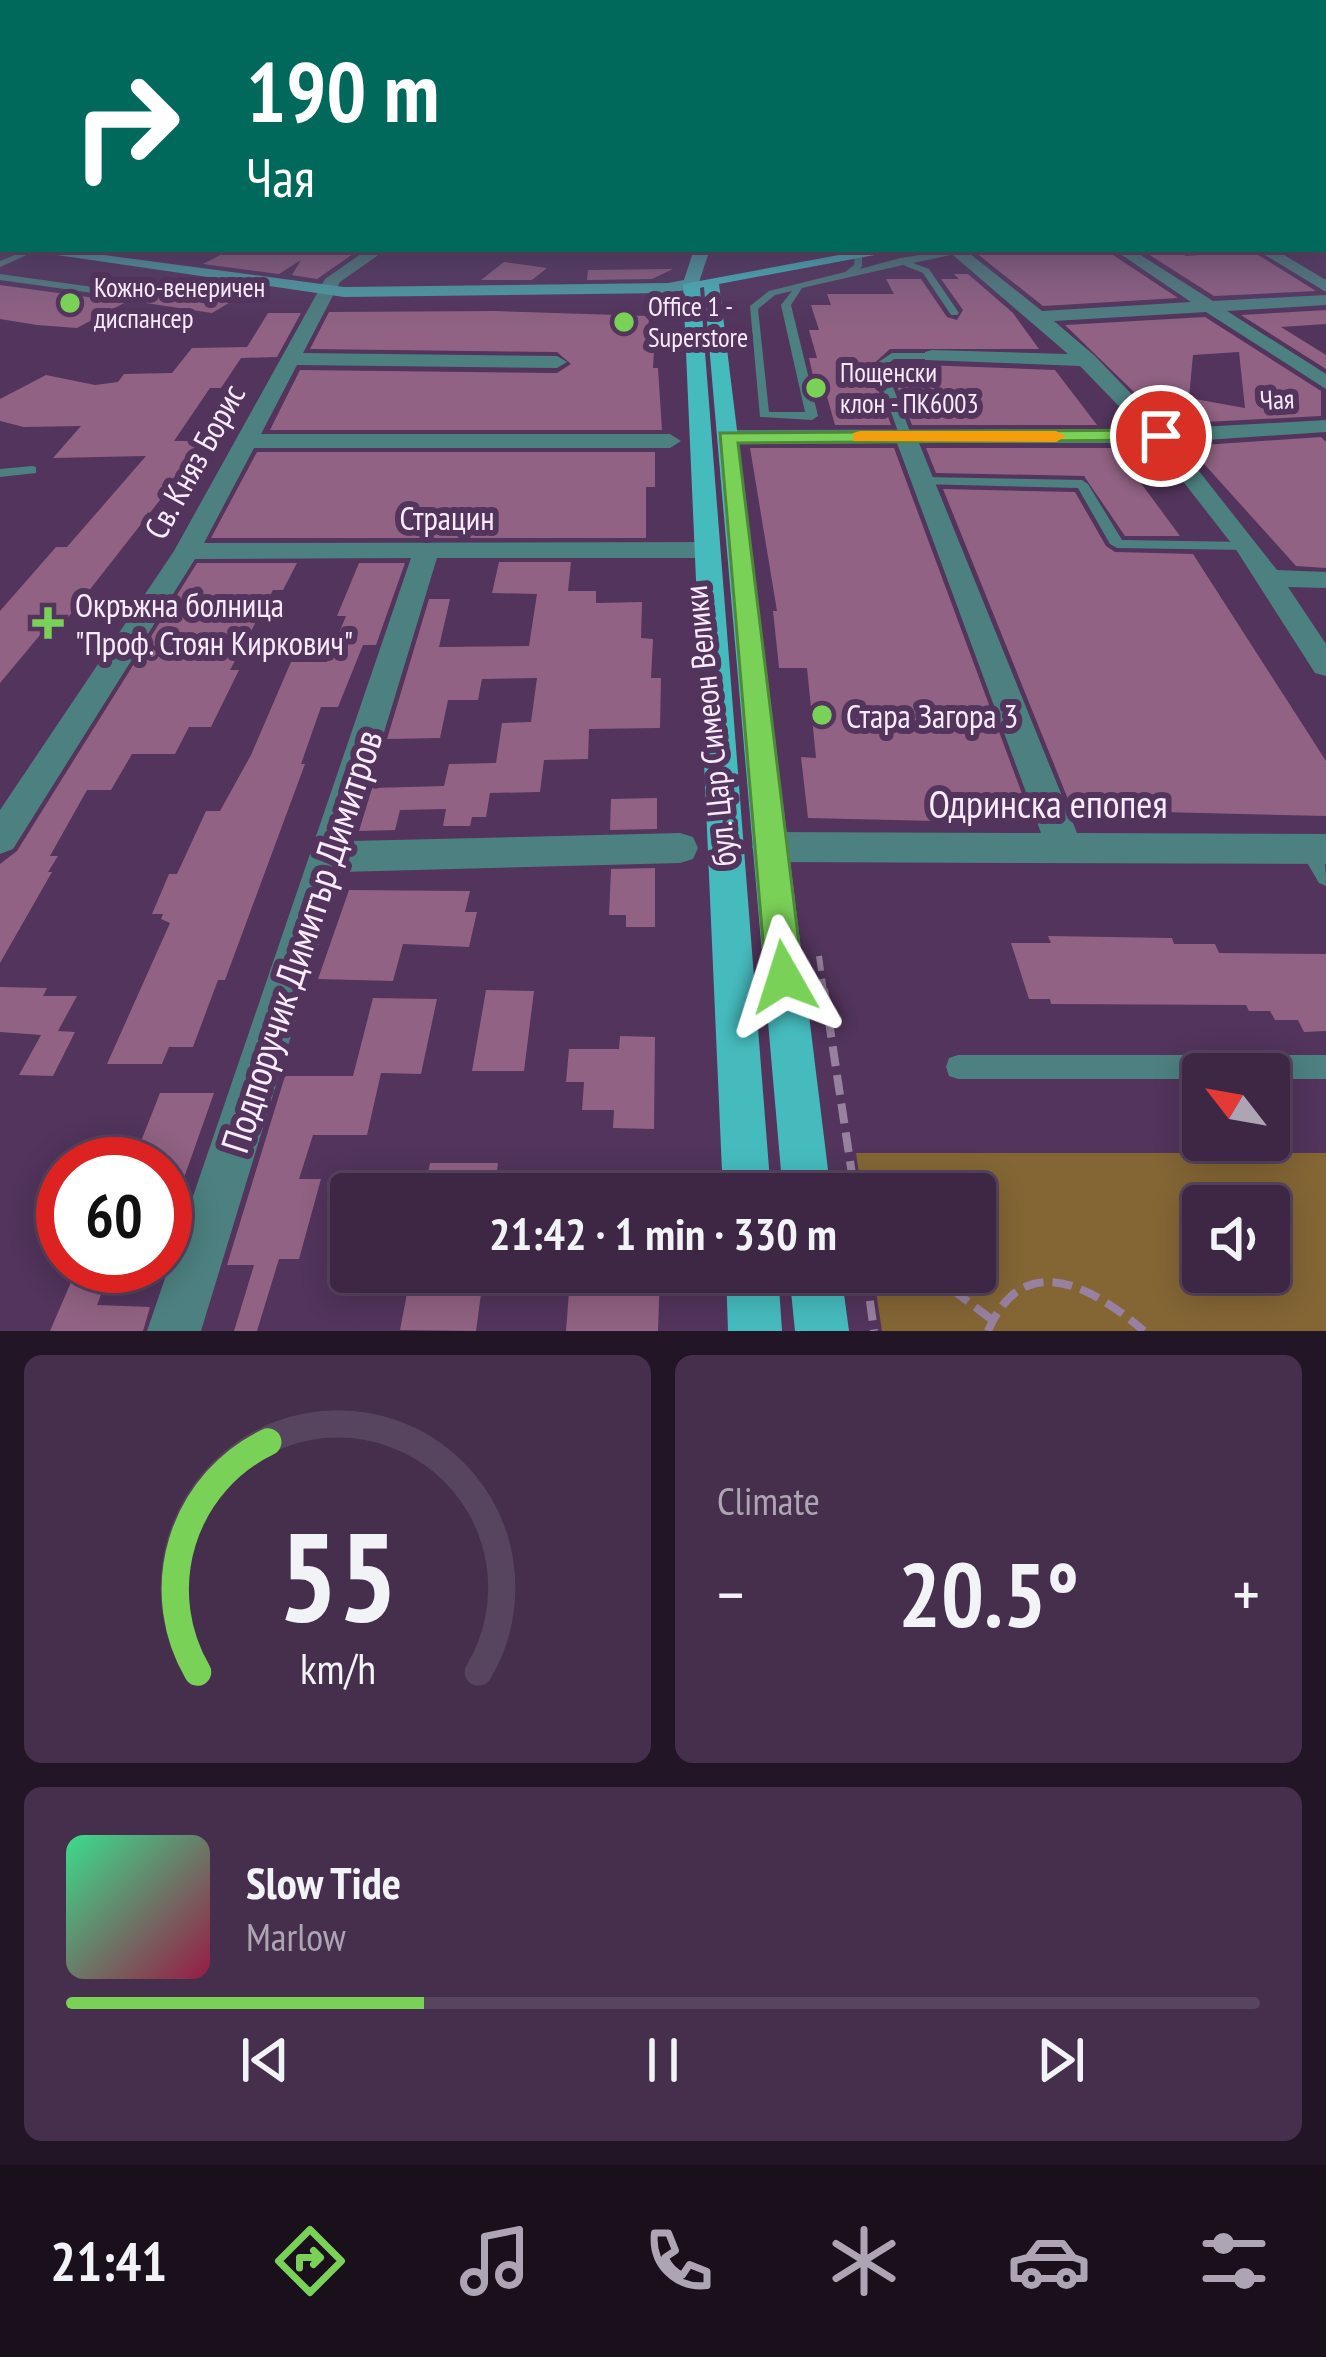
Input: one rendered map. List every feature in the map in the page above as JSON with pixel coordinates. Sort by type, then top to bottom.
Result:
[{"type":"main road","points":[[706,266],[899,255]]},
{"type":"main road","name":"бул. Цар Симеон Велики","points":[[706,266],[805,1173]]},
{"type":"main road","name":"бул. Цар Симеон Велики","points":[[706,266],[707,550],[746,1173]]},
{"type":"main road","points":[[753,1293],[755,1331]]},
{"type":"main road","points":[[817,1293],[822,1331]]},
{"type":"street","points":[[57,252],[327,290],[639,290],[706,266]]},
{"type":"street","name":"Св. Княз Борис","points":[[0,839],[187,551],[327,290],[340,273],[374,252]]},
{"type":"street","points":[[958,252],[1042,316],[1161,436],[1247,546],[1326,666]]},
{"type":"street","points":[[1126,252],[1326,383]]},
{"type":"street","points":[[1267,252],[1326,287]]},
{"type":"street","points":[[1042,316],[1326,300]]},
{"type":"street","points":[[932,356],[1088,360]]},
{"type":"street","points":[[291,359],[557,362]]},
{"type":"street","name":"Чая","points":[[728,437],[1161,436],[1326,427]]},
{"type":"street","points":[[906,437],[1065,848]]},
{"type":"street","points":[[249,441],[670,440]]},
{"type":"street","name":"Подпоручик Димитър Димитров","points":[[174,1331],[427,550]]},
{"type":"street","name":"Страцин","points":[[187,551],[707,550]]},
{"type":"street","points":[[1266,578],[1326,580]]},
{"type":"street","name":"Одринска епопея","points":[[770,847],[1065,848],[1320,858]]},
{"type":"street","points":[[328,857],[680,848]]},
{"type":"lane","points":[[0,264],[37,252]]},
{"type":"lane","points":[[798,289],[786,305],[812,416],[764,416],[753,308],[772,293],[798,289],[899,255],[933,252]]},
{"type":"lane","points":[[899,255],[926,271],[955,313]]},
{"type":"lane","points":[[848,274],[858,266],[858,256]]},
{"type":"lane","points":[[0,277],[143,298]]},
{"type":"lane","points":[[906,437],[879,365],[892,356],[932,356]]},
{"type":"lane","points":[[0,473],[32,470]]},
{"type":"lane","points":[[923,481],[1082,484],[1117,544],[1247,546]]},
{"type":"lane","points":[[958,1066],[1326,1066]]},
{"type":"path","points":[[988,1331],[1005,1300],[1024,1287],[1070,1282],[1121,1308],[1144,1331]]},
{"type":"path","points":[[869,1293],[874,1331]]},
{"type":"path","points":[[957,1293],[991,1319]]},
{"type":"shaded area","points":[[856,1153],[1182,1153],[1182,1161],[1290,1161],[1290,1153],[1326,1153],[1326,1331],[882,1331],[876,1293],[996,1293],[996,1173],[859,1173]]},
{"type":"building","points":[[226,252],[356,252],[317,279],[292,275],[301,260],[279,274],[203,264]]},
{"type":"building","points":[[975,252],[1109,252],[1178,298],[1043,306]]},
{"type":"building","points":[[1145,252],[1186,256],[1254,252],[1316,291],[1214,296]]},
{"type":"building","points":[[504,262],[547,268],[532,280],[481,280]]},
{"type":"building","points":[[673,269],[652,279],[587,280],[588,270]]},
{"type":"building","points":[[954,274],[968,274],[1013,313],[1039,349],[890,349],[870,367],[891,425],[835,425],[826,393],[817,393],[809,358],[817,358],[809,330],[819,330],[811,305],[831,305],[827,294],[894,294],[886,279],[921,279],[947,317],[957,320],[963,310],[941,279],[959,279]]},
{"type":"building","points":[[178,277],[254,288],[212,313],[146,303],[152,299],[149,293]]},
{"type":"building","points":[[0,285],[126,302],[77,328],[37,325],[0,319]]},
{"type":"building","points":[[1326,310],[1326,324],[1281,327],[1326,355],[1326,369],[1241,315]]},
{"type":"building","points":[[329,312],[649,316],[648,332],[655,332],[653,368],[658,368],[662,430],[270,430],[300,370],[557,373],[571,364],[557,352],[310,349]]},
{"type":"building","points":[[268,313],[301,313],[277,357],[241,358],[221,388],[210,388],[174,441],[199,441],[167,491],[59,629],[45,629],[0,683],[0,611],[56,547],[67,547],[146,456],[53,458],[81,426],[24,427],[0,421],[0,399],[46,375],[95,385],[118,382],[124,374],[172,373],[192,348],[247,347]]},
{"type":"building","points":[[1205,317],[1321,391],[1321,416],[1167,424],[1065,325]],"holes":[[[1239,352],[1245,408],[1189,398],[1193,355]]]},
{"type":"building","points":[[896,364],[1055,370],[1097,425],[912,425],[890,368]]},
{"type":"building","points":[[1321,437],[1326,442],[1326,568],[1296,566],[1188,446]]},
{"type":"building","points":[[750,448],[894,448],[1031,818],[976,817],[978,822],[808,818],[801,757],[816,758],[807,668],[779,668],[773,611],[777,611]]},
{"type":"building","points":[[926,448],[1115,448],[1180,536],[1125,536],[1084,476],[936,473]]},
{"type":"building","points":[[257,452],[655,452],[655,487],[646,487],[646,538],[211,538]]},
{"type":"building","points":[[943,489],[1075,492],[1106,546],[1115,552],[1193,554],[1326,761],[1326,816],[1079,810],[1083,819],[1076,819]]},
{"type":"building","points":[[499,562],[571,562],[568,591],[596,591],[596,603],[642,602],[641,638],[653,639],[651,678],[661,678],[660,728],[589,729],[588,759],[544,760],[540,792],[490,793],[486,817],[472,817],[470,826],[443,826],[446,809],[400,810],[395,830],[359,831],[372,788],[444,786],[449,764],[496,763],[502,723],[531,722],[537,678],[482,679],[478,700],[448,700],[440,738],[387,739],[429,599],[450,599],[439,647],[529,646],[537,594],[492,593]]},
{"type":"building","points":[[197,563],[297,563],[283,590],[273,590],[230,670],[239,670],[211,727],[189,727],[175,754],[132,754],[111,790],[87,790],[50,856],[58,856],[48,872],[52,872],[0,963],[0,864],[17,851]]},
{"type":"building","points":[[359,563],[405,563],[376,645],[363,645],[338,707],[321,707],[301,764],[305,764],[225,980],[218,980],[193,1047],[169,1047],[162,1064],[107,1064],[170,923],[161,919],[163,914],[152,914],[169,874],[177,874],[206,811],[220,811],[251,755],[291,662],[327,662],[346,616],[337,616]]},
{"type":"building","points":[[657,798],[657,829],[610,830],[611,799]]},
{"type":"building","points":[[655,868],[655,927],[626,927],[626,915],[609,915],[611,869]]},
{"type":"building","points":[[349,890],[470,891],[465,912],[477,912],[469,947],[403,944],[393,981],[318,979]]},
{"type":"building","points":[[1048,936],[1172,938],[1174,944],[1215,944],[1219,953],[1326,954],[1326,1031],[1304,1032],[1298,1020],[1275,1020],[1270,1011],[1249,1011],[1246,1005],[1051,1004],[1050,999],[1029,999],[1011,943],[1051,943]]},
{"type":"building","points":[[0,987],[47,988],[43,996],[77,996],[58,1031],[75,1032],[53,1076],[19,1075],[41,1035],[0,1032]]},
{"type":"building","points":[[486,990],[534,991],[524,1071],[472,1071]]},
{"type":"building","points":[[373,998],[437,999],[421,1074],[381,1073],[367,1135],[313,1135],[299,1179],[321,1179],[299,1259],[279,1259],[257,1331],[234,1331],[254,1265],[227,1265],[285,1076],[353,1076]]},
{"type":"building","points":[[620,1036],[655,1037],[654,1129],[613,1128],[614,1110],[582,1110],[584,1082],[566,1082],[569,1049],[619,1049]]},
{"type":"building","points":[[160,1093],[214,1093],[192,1155],[192,1137],[143,1137]]},
{"type":"building","points":[[430,1163],[498,1163],[497,1173],[428,1173]]},
{"type":"building","points":[[66,1293],[102,1293],[97,1305],[150,1307],[143,1331],[50,1331]]},
{"type":"building","points":[[407,1293],[481,1293],[476,1331],[400,1330]]},
{"type":"building","points":[[569,1293],[659,1293],[658,1331],[566,1331]]},
{"type":"slow traffic","points":[[860,437],[1056,436]]},
{"type":"place","name":"Кожно-венеричен диспансер","points":[[70,303]]},
{"type":"place","name":"Office 1 - Superstore","points":[[624,322]]},
{"type":"place","name":"Пощенски клон - ПК6003","points":[[816,388]]},
{"type":"place","name":"Окръжна болница \"Проф. Стоян Киркович\"","points":[[48,623]]},
{"type":"place","name":"Стара Загора 3","points":[[822,715]]},
{"type":"route","points":[[784,977],[728,437],[1161,436]]}]
